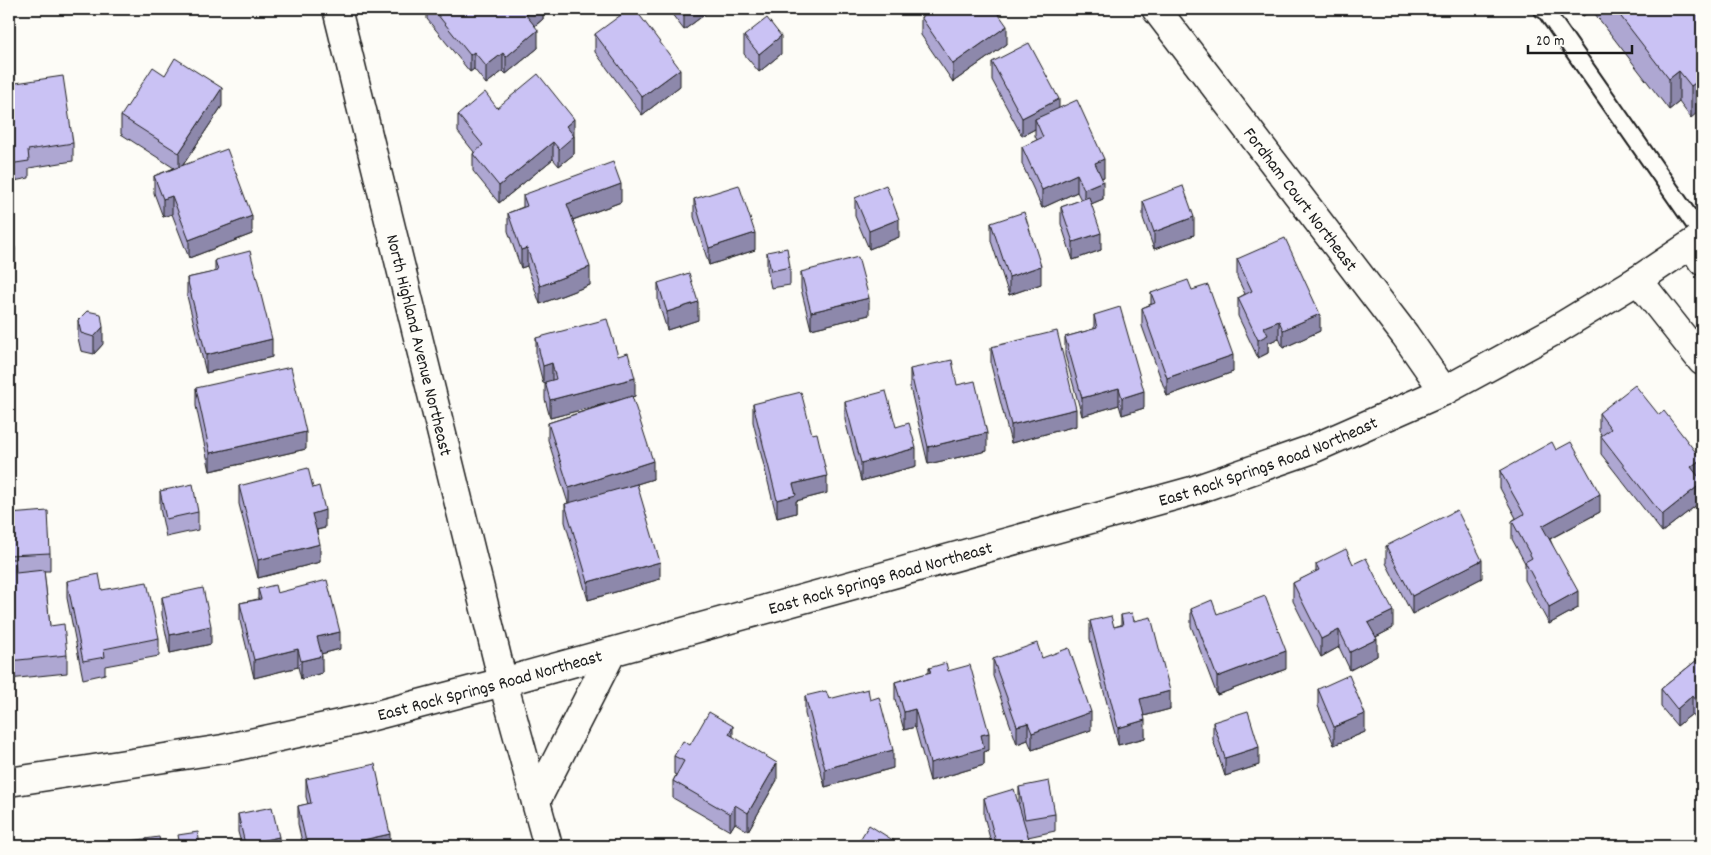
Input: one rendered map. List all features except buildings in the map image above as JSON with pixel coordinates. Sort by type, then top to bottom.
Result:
[{"type":"street","name":"North Highland Avenue Northeast","points":[[337,9],[503,682],[548,846]]},
{"type":"street","name":"Fordham Court Northeast","points":[[1156,9],[1405,335],[1444,391]]},
{"type":"street","name":"East Rock Springs Road Northeast","points":[[9,782],[232,747],[354,721],[503,682],[1192,491],[1310,450],[1444,391],[1554,331],[1700,244]]},
{"type":"street","points":[[1638,280],[1702,361]]},
{"type":"street","points":[[536,801],[612,652]]},
{"type":"lane","points":[[1542,9],[1545,10],[1700,244]]}]
